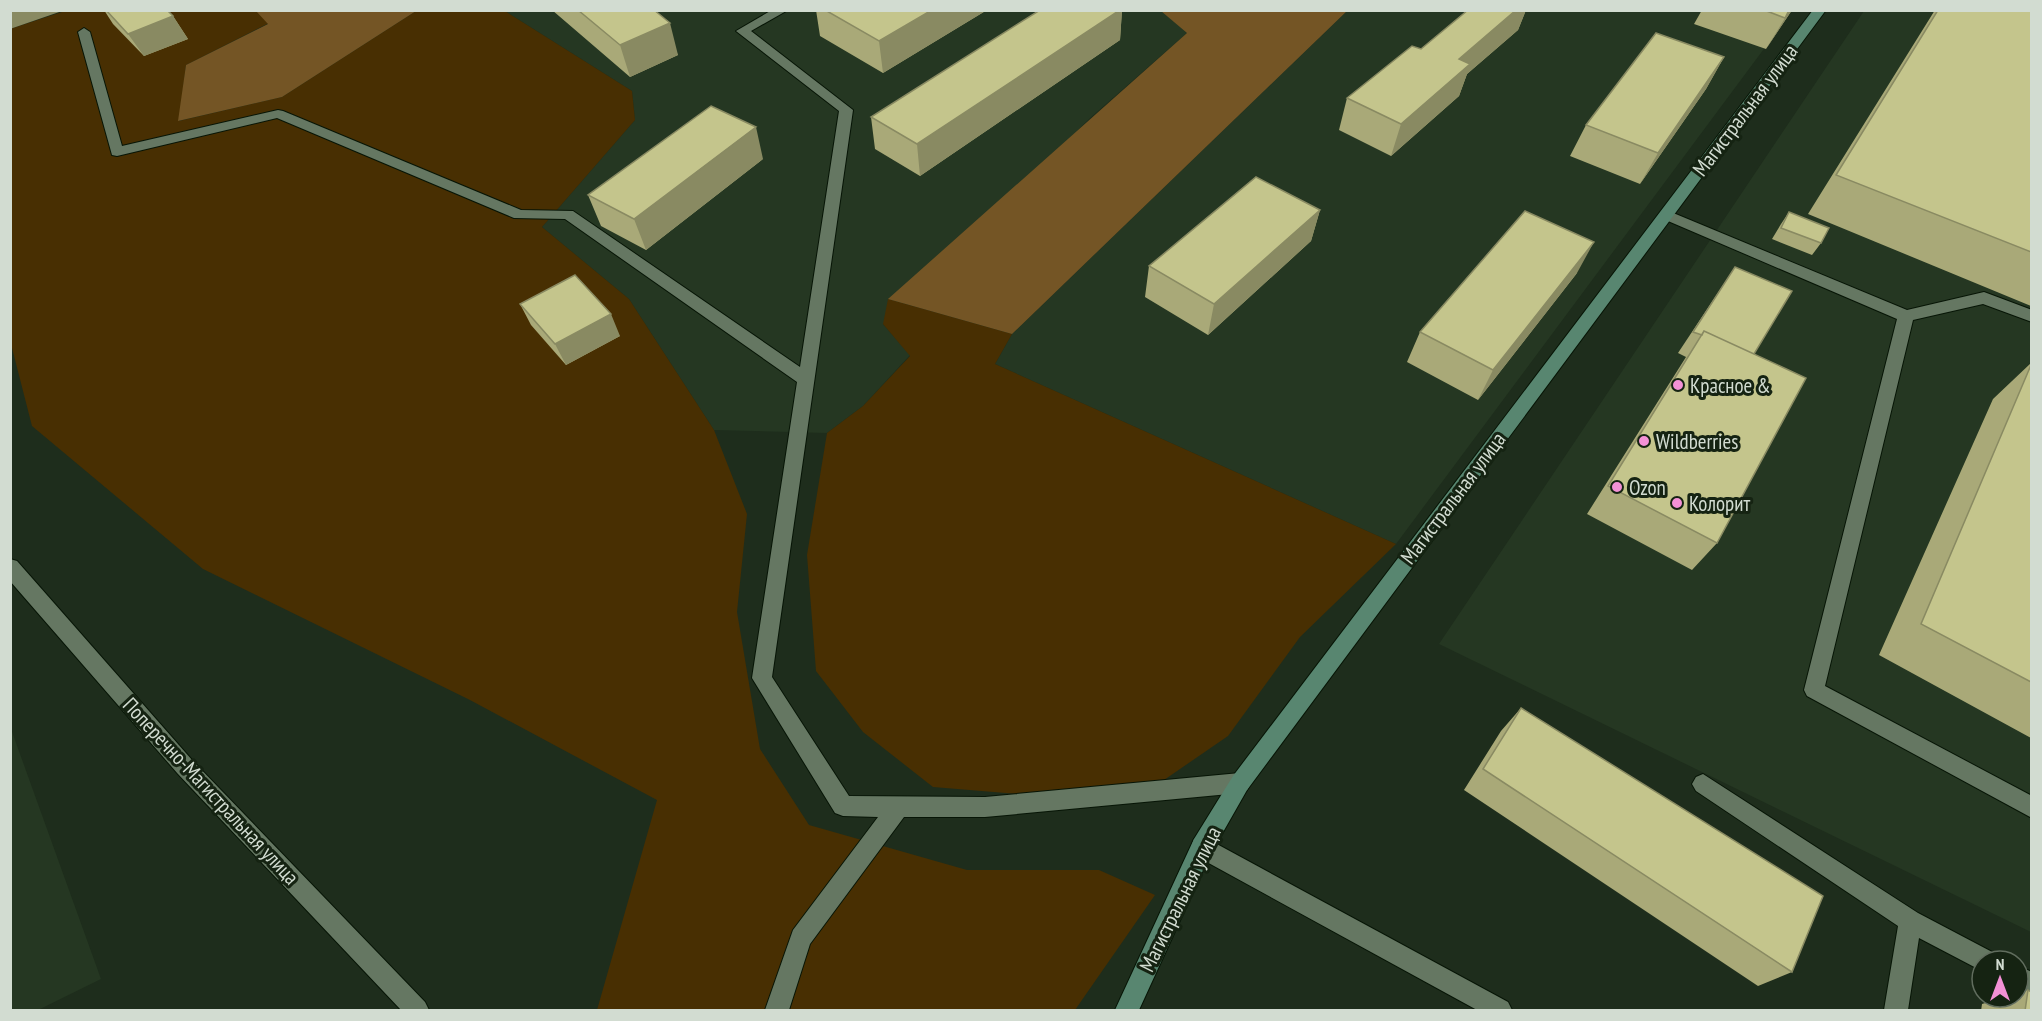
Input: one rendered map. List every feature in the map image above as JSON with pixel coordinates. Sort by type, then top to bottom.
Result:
[{"type":"street","points":[[782,10],[742,31],[846,110],[762,678],[843,806],[986,807],[1240,783]]},
{"type":"street","name":"Магистральная улица","points":[[1127,1011],[1202,847],[1240,783],[1820,10]]},
{"type":"street","points":[[84,32],[117,152],[278,114],[519,215],[568,214],[806,380]]},
{"type":"street","points":[[1666,215],[1906,316],[1984,298],[2031,316]]},
{"type":"street","points":[[1906,316],[1814,690],[2031,808]]},
{"type":"street","name":"Поперечно-Магистральная улица","points":[[10,567],[185,767],[417,1011]]},
{"type":"street","points":[[1703,784],[1910,921],[1970,953]]},
{"type":"street","points":[[777,1011],[801,938],[898,807]]},
{"type":"street","points":[[1202,847],[1500,1011]]},
{"type":"street","points":[[1896,1011],[1910,921]]},
{"type":"shaded area","points":[[1161,10],[1187,33],[1090,118],[883,324],[910,355],[863,406],[827,433],[714,430],[629,299],[542,227],[635,120],[632,91],[505,11]]},
{"type":"shaded area","points":[[65,11],[256,11],[269,23],[186,65],[179,121],[282,97],[416,11],[505,11],[632,91],[635,120],[542,227],[629,299],[714,430],[747,514],[737,612],[760,749],[809,825],[967,870],[1099,870],[1155,895],[1075,1010],[597,1010],[657,800],[470,700],[203,569],[32,426],[11,344],[10,29]]},
{"type":"shaded area","points":[[256,11],[416,11],[282,97],[178,121],[186,65],[268,24]]},
{"type":"shaded area","points":[[1161,11],[1347,11],[1012,334],[888,299],[1187,33]]},
{"type":"shaded area","points":[[1347,11],[1792,11],[1396,544],[995,364],[1012,334]]},
{"type":"shaded area","points":[[1864,11],[2031,11],[2031,932],[1439,644]]},
{"type":"shaded area","points":[[888,299],[1012,334],[995,364],[1396,544],[1300,637],[1228,736],[1148,791],[1030,795],[933,787],[863,732],[816,671],[807,555],[827,433],[863,406],[910,356],[883,324]]},
{"type":"shaded area","points":[[11,729],[101,979],[38,1010],[11,1010]]},
{"type":"building","points":[[106,10],[167,10],[173,16],[128,34]]},
{"type":"building","points":[[578,10],[654,10],[670,23],[620,45]]},
{"type":"building","points":[[825,10],[932,10],[879,41]]},
{"type":"building","points":[[1040,10],[1120,10],[917,144],[871,117]]},
{"type":"building","points":[[1468,10],[1516,10],[1459,59],[1470,64],[1401,124],[1347,98],[1412,46],[1421,49]]},
{"type":"building","points":[[1764,10],[1789,10],[1785,18]]},
{"type":"building","points":[[1938,10],[2031,10],[2031,252],[1836,175]]},
{"type":"building","points":[[1656,33],[1724,57],[1658,153],[1586,125]]},
{"type":"building","points":[[711,106],[756,127],[634,219],[588,195]]},
{"type":"building","points":[[1256,177],[1320,210],[1214,304],[1149,266]]},
{"type":"building","points":[[1525,211],[1594,242],[1493,370],[1420,332]]},
{"type":"building","points":[[1789,212],[1829,228],[1821,243],[1781,228]]},
{"type":"building","points":[[1735,267],[1792,291],[1754,354],[1704,331],[1702,335],[1693,332]]},
{"type":"building","points":[[575,275],[611,314],[555,344],[520,304]]},
{"type":"building","points":[[1704,331],[1806,378],[1717,543],[1608,486]]},
{"type":"building","points":[[2031,365],[2031,682],[1921,624]]},
{"type":"building","points":[[1521,708],[1823,896],[1792,972],[1483,769]]},
{"type":"building","points":[[2030,991],[2031,1011],[2025,1011],[2030,1009]]},
{"type":"place","name":"Красное &","points":[[1678,385]]},
{"type":"place","name":"Wildberries","points":[[1644,441]]},
{"type":"place","name":"Ozon","points":[[1617,487]]},
{"type":"place","name":"Колорит","points":[[1677,503]]}]
